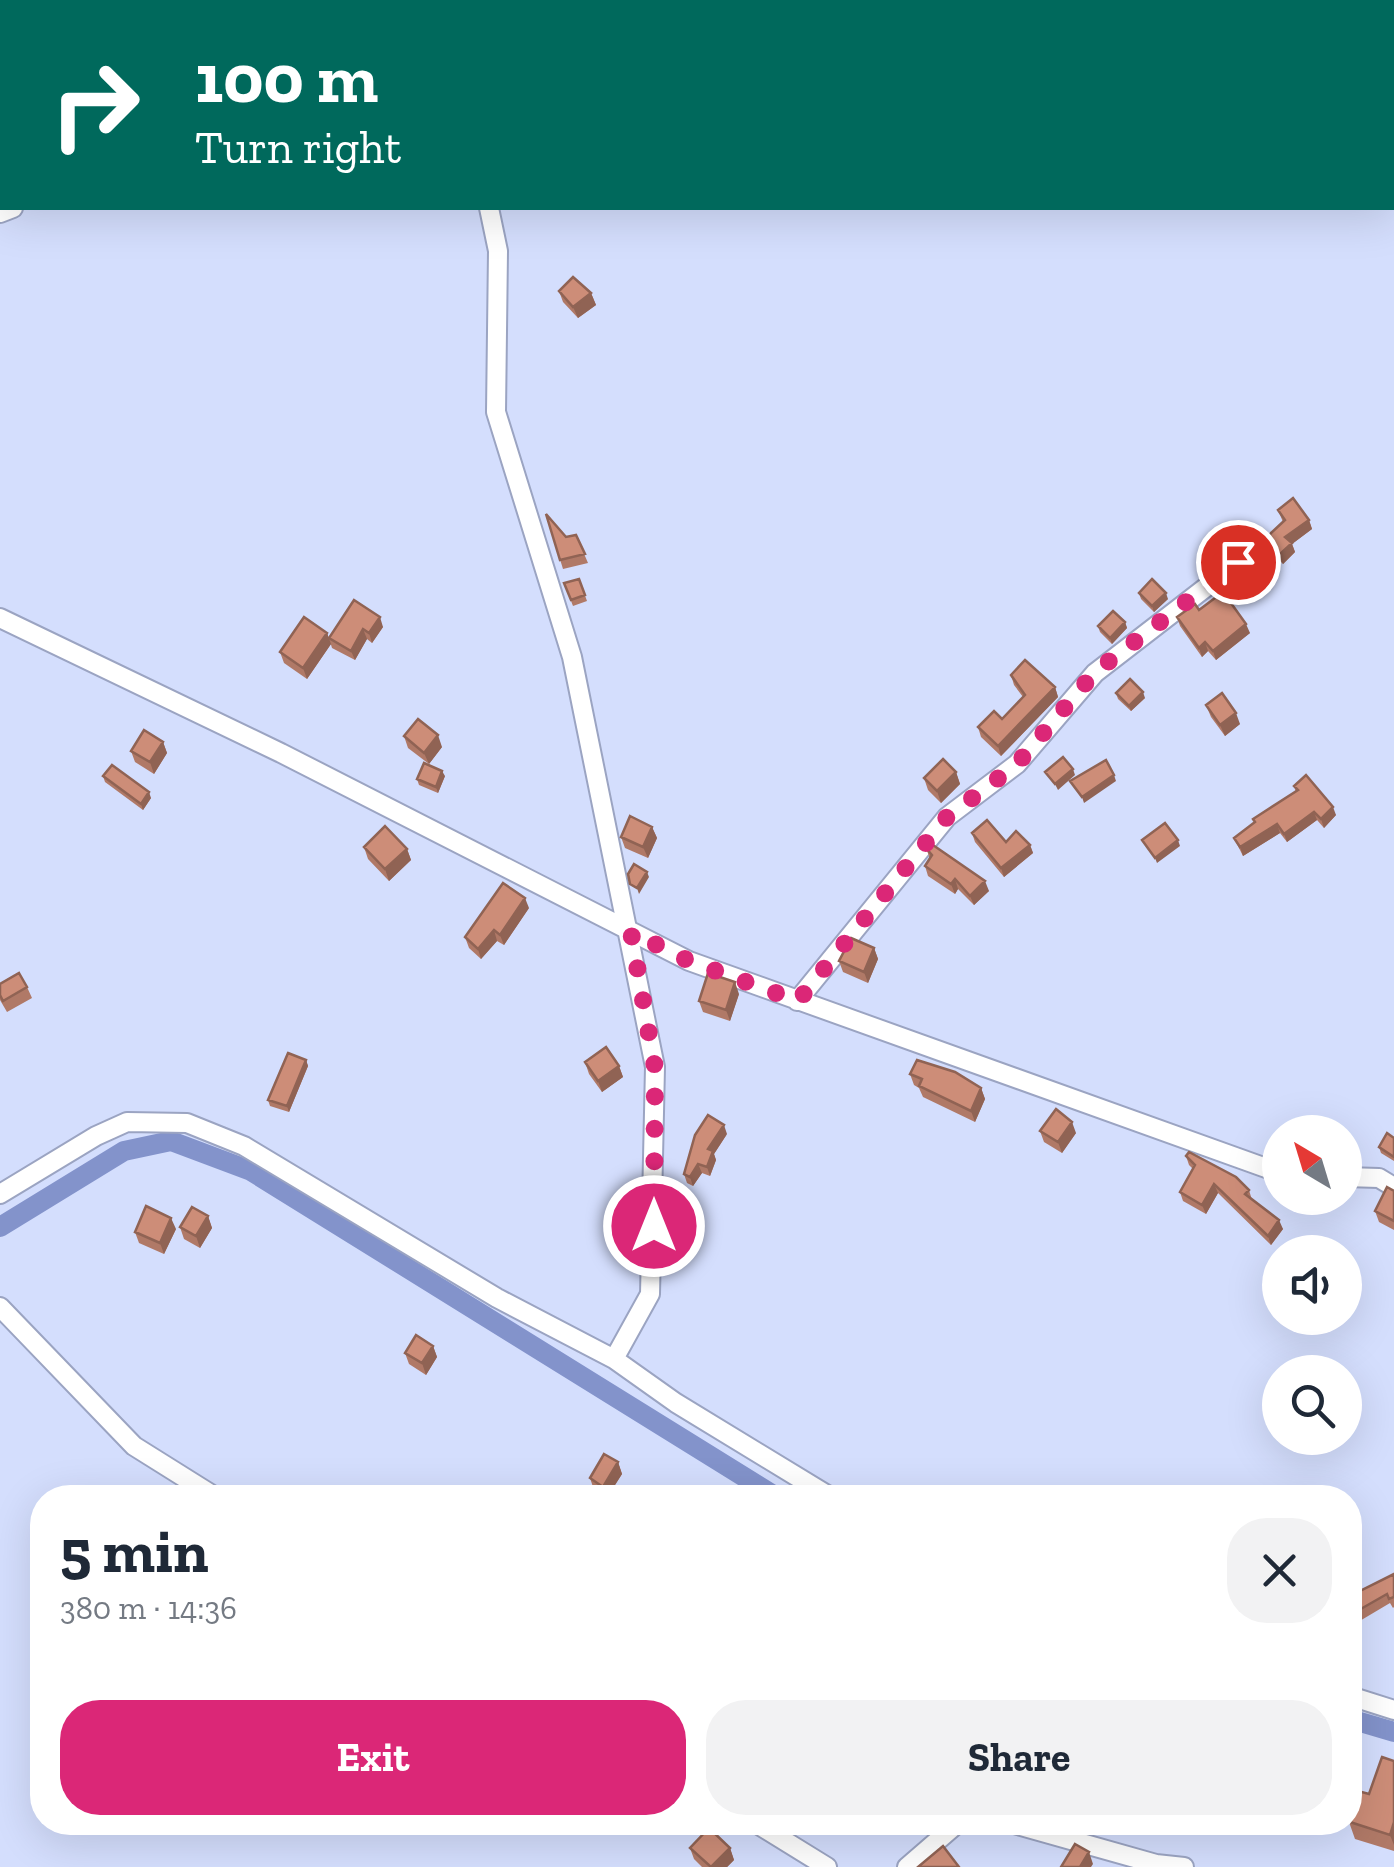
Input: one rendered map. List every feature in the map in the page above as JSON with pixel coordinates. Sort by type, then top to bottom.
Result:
[{"type":"street","points":[[489,210],[498,251],[496,412],[572,657],[631,932],[655,1068],[650,1294],[614,1358]]},
{"type":"street","points":[[798,1001],[946,818],[1017,764],[1095,672],[1262,544]]},
{"type":"street","points":[[0,618],[265,745],[689,961],[1077,1097],[1262,1167]]},
{"type":"street","points":[[0,1194],[96,1136],[127,1122],[187,1123],[244,1146],[497,1298],[614,1358],[676,1403],[811,1485]]},
{"type":"street","points":[[1362,1178],[1378,1178],[1394,1187]]},
{"type":"street","points":[[0,1306],[134,1446],[196,1485]]},
{"type":"street","points":[[1362,1700],[1394,1710]]},
{"type":"street","points":[[775,1835],[827,1867]]},
{"type":"street","points":[[907,1867],[944,1835]]},
{"type":"street","points":[[1054,1835],[1156,1864],[1184,1867]]},
{"type":"building","points":[[573,277],[591,293],[573,307],[559,291]]},
{"type":"building","points":[[1293,498],[1309,520],[1285,537],[1292,543],[1279,555],[1272,547],[1266,551],[1263,547],[1271,533],[1285,520],[1278,510]]},
{"type":"building","points":[[546,514],[566,537],[576,535],[585,554],[560,560]]},
{"type":"building","points":[[1233,527],[1242,537],[1228,547],[1220,539]]},
{"type":"building","points":[[579,579],[585,595],[571,600],[564,583]]},
{"type":"building","points":[[1152,579],[1166,593],[1152,606],[1139,593]]},
{"type":"building","points":[[1223,592],[1246,624],[1213,651],[1205,642],[1199,648],[1177,617],[1195,604],[1199,610]]},
{"type":"building","points":[[354,600],[380,617],[369,633],[363,629],[351,651],[329,638]]},
{"type":"building","points":[[1113,611],[1125,622],[1110,638],[1098,626]]},
{"type":"building","points":[[304,617],[327,633],[303,668],[280,652]]},
{"type":"building","points":[[1025,660],[1055,687],[998,746],[978,727],[994,711],[1002,719],[1025,695],[1011,675]]},
{"type":"building","points":[[1130,679],[1143,692],[1129,706],[1116,693]]},
{"type":"building","points":[[1222,693],[1236,713],[1220,725],[1206,705]]},
{"type":"building","points":[[418,719],[438,735],[424,753],[404,736]]},
{"type":"building","points":[[144,730],[163,742],[150,762],[131,751]]},
{"type":"building","points":[[1063,757],[1073,769],[1055,784],[1045,772]]},
{"type":"building","points":[[943,759],[956,772],[937,791],[924,778]]},
{"type":"building","points":[[1106,760],[1114,775],[1082,797],[1070,781]]},
{"type":"building","points":[[424,763],[442,771],[436,787],[417,779]]},
{"type":"building","points":[[112,765],[149,792],[141,804],[103,776]]},
{"type":"building","points":[[1306,775],[1333,807],[1321,819],[1314,812],[1284,834],[1277,824],[1240,847],[1234,838],[1255,822],[1253,819],[1298,790],[1294,786]]},
{"type":"building","points":[[630,816],[652,827],[643,847],[621,837]]},
{"type":"building","points":[[987,820],[1006,842],[1016,831],[1030,845],[1001,868],[972,833]]},
{"type":"building","points":[[1165,823],[1178,840],[1155,858],[1142,840]]},
{"type":"building","points":[[385,826],[407,849],[385,869],[364,847]]},
{"type":"building","points":[[930,843],[985,881],[970,896],[955,879],[951,884],[925,866],[932,855],[926,848]]},
{"type":"building","points":[[634,864],[647,872],[637,888],[630,884],[628,874]]},
{"type":"building","points":[[503,883],[525,898],[500,935],[494,930],[478,949],[465,937]]},
{"type":"building","points":[[851,938],[874,948],[864,972],[839,961]]},
{"type":"building","points":[[19,973],[27,987],[3,1001],[0,984]]},
{"type":"building","points":[[708,973],[735,982],[726,1010],[699,1001]]},
{"type":"building","points":[[606,1047],[619,1066],[598,1081],[585,1062]]},
{"type":"building","points":[[288,1053],[306,1060],[287,1106],[268,1100]]},
{"type":"building","points":[[917,1060],[955,1072],[981,1088],[971,1111],[919,1086],[922,1079],[910,1074]]},
{"type":"building","points":[[1056,1109],[1072,1122],[1058,1142],[1040,1131]]},
{"type":"building","points":[[708,1115],[724,1125],[708,1149],[713,1151],[707,1167],[698,1164],[690,1177],[684,1174],[695,1135]]},
{"type":"building","points":[[1387,1133],[1394,1138],[1394,1157],[1379,1147]]},
{"type":"building","points":[[1189,1152],[1236,1177],[1249,1190],[1245,1194],[1262,1207],[1262,1215],[1279,1220],[1269,1235],[1214,1184],[1202,1205],[1180,1192],[1195,1165],[1186,1156]]},
{"type":"building","points":[[1387,1187],[1394,1191],[1394,1221],[1375,1211]]},
{"type":"building","points":[[146,1206],[171,1218],[160,1243],[135,1232]]},
{"type":"building","points":[[192,1207],[208,1216],[196,1236],[180,1227]]},
{"type":"building","points":[[416,1335],[433,1346],[422,1363],[405,1353]]},
{"type":"building","points":[[604,1454],[618,1462],[604,1485],[590,1478]]},
{"type":"building","points":[[1394,1574],[1394,1597],[1389,1599],[1387,1594],[1362,1608],[1362,1590]]},
{"type":"building","points":[[1382,1757],[1394,1761],[1394,1822],[1390,1835],[1362,1826],[1362,1792],[1369,1794]]},
{"type":"building","points":[[702,1835],[716,1835],[730,1848],[711,1867],[690,1848]]},
{"type":"building","points":[[1075,1844],[1089,1852],[1080,1867],[1061,1867]]},
{"type":"building","points":[[943,1846],[959,1867],[918,1867]]},
{"type":"waterway","points":[[0,1227],[124,1151],[171,1141],[251,1171],[757,1485]]},
{"type":"waterway","points":[[1362,1723],[1394,1732]]},
{"type":"route","points":[[654,1226],[655,1068],[631,932],[689,961],[798,1001],[880,894],[946,818],[1017,764],[1095,672],[1238,562]]}]
